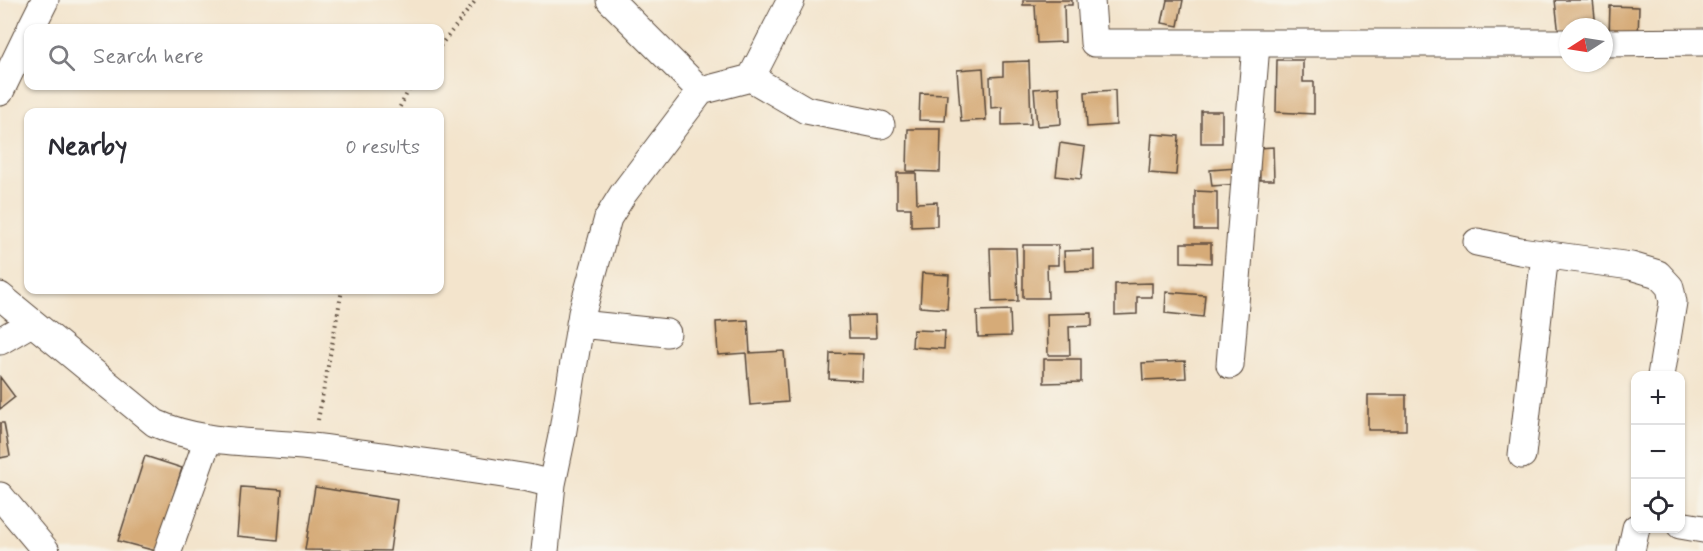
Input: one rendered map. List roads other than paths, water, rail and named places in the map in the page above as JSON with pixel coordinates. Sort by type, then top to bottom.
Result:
[{"type":"street","points":[[33,24],[45,0]]},
{"type":"street","points":[[610,0],[701,91]]},
{"type":"street","points":[[751,78],[791,0]]},
{"type":"street","points":[[1091,0],[1094,43],[1256,45],[1559,43]]},
{"type":"street","points":[[0,92],[24,42]]},
{"type":"street","points":[[1613,43],[1703,42]]},
{"type":"street","points":[[1230,366],[1256,45]]},
{"type":"street","points":[[545,551],[552,484],[580,324],[608,218],[623,194],[701,91],[751,78],[806,110],[881,125]]},
{"type":"street","points":[[1477,242],[1631,266],[1658,274],[1670,287],[1673,302],[1662,371]]},
{"type":"street","points":[[1522,454],[1545,254]]},
{"type":"street","points":[[0,296],[154,423],[188,435],[208,439],[313,447],[513,476],[552,484]]},
{"type":"street","points":[[0,341],[31,323]]},
{"type":"street","points":[[580,324],[667,333]]},
{"type":"street","points":[[168,551],[208,439]]},
{"type":"street","points":[[0,496],[46,551]]},
{"type":"street","points":[[1685,526],[1703,529]]},
{"type":"street","points":[[1631,551],[1635,533]]}]
